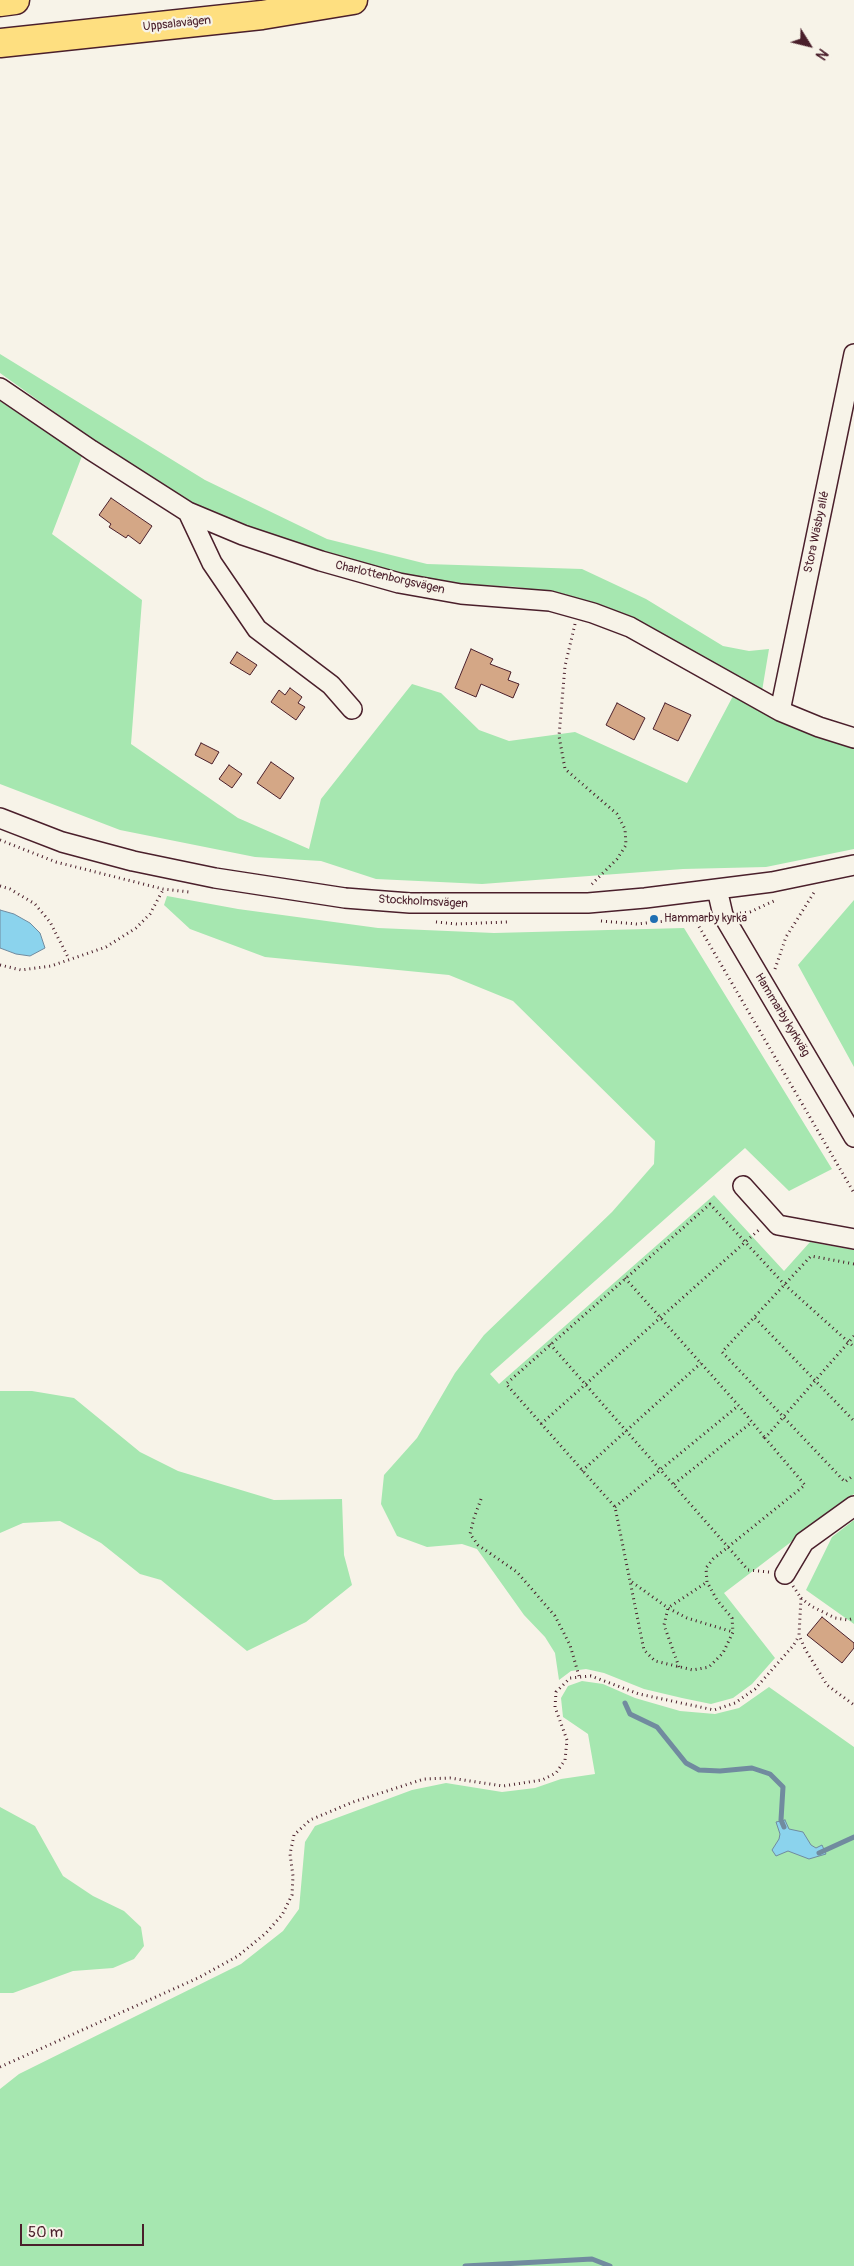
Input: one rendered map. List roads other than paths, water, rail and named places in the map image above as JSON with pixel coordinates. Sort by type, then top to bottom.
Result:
[{"type":"highway","points":[[0,2],[15,0]]},
{"type":"highway","name":"Uppsalavägen","points":[[0,43],[262,15],[353,0]]},
{"type":"street","name":"Stora Wäsby allé","points":[[780,711],[854,354]]},
{"type":"street","name":"Charlottenborgsvägen","points":[[0,388],[91,450],[188,512],[243,535],[312,558],[399,583],[461,594],[550,601],[578,608],[630,626],[780,711],[819,727],[854,738]]},
{"type":"street","points":[[188,512],[212,563],[257,629],[332,685],[352,709]]},
{"type":"street","name":"Stockholmsvägen","points":[[0,818],[62,842],[133,861],[215,878],[345,898],[410,903],[588,903],[772,882],[854,864]]},
{"type":"street","name":"Hammarby kyrkväg","points":[[717,889],[723,915],[854,1137]]},
{"type":"street","points":[[743,1186],[778,1225],[854,1239]]},
{"type":"street","points":[[785,1574],[804,1542],[854,1506]]},
{"type":"water","points":[[0,910],[14,914],[30,923],[40,933],[45,948],[30,956],[16,954],[0,948]]},
{"type":"water","points":[[785,1820],[789,1829],[803,1832],[811,1845],[816,1848],[822,1845],[826,1854],[809,1859],[788,1851],[776,1856],[772,1850],[780,1834],[776,1822]]},
{"type":"waterway","points":[[625,1703],[630,1714],[657,1727],[686,1763],[699,1770],[720,1771],[752,1768],[770,1774],[783,1787],[781,1820],[784,1827]]},
{"type":"waterway","points":[[819,1853],[854,1837]]},
{"type":"waterway","points":[[465,2266],[592,2259],[610,2266]]},
{"type":"place","name":"Hammarby kyrka","points":[[654,919]]}]
